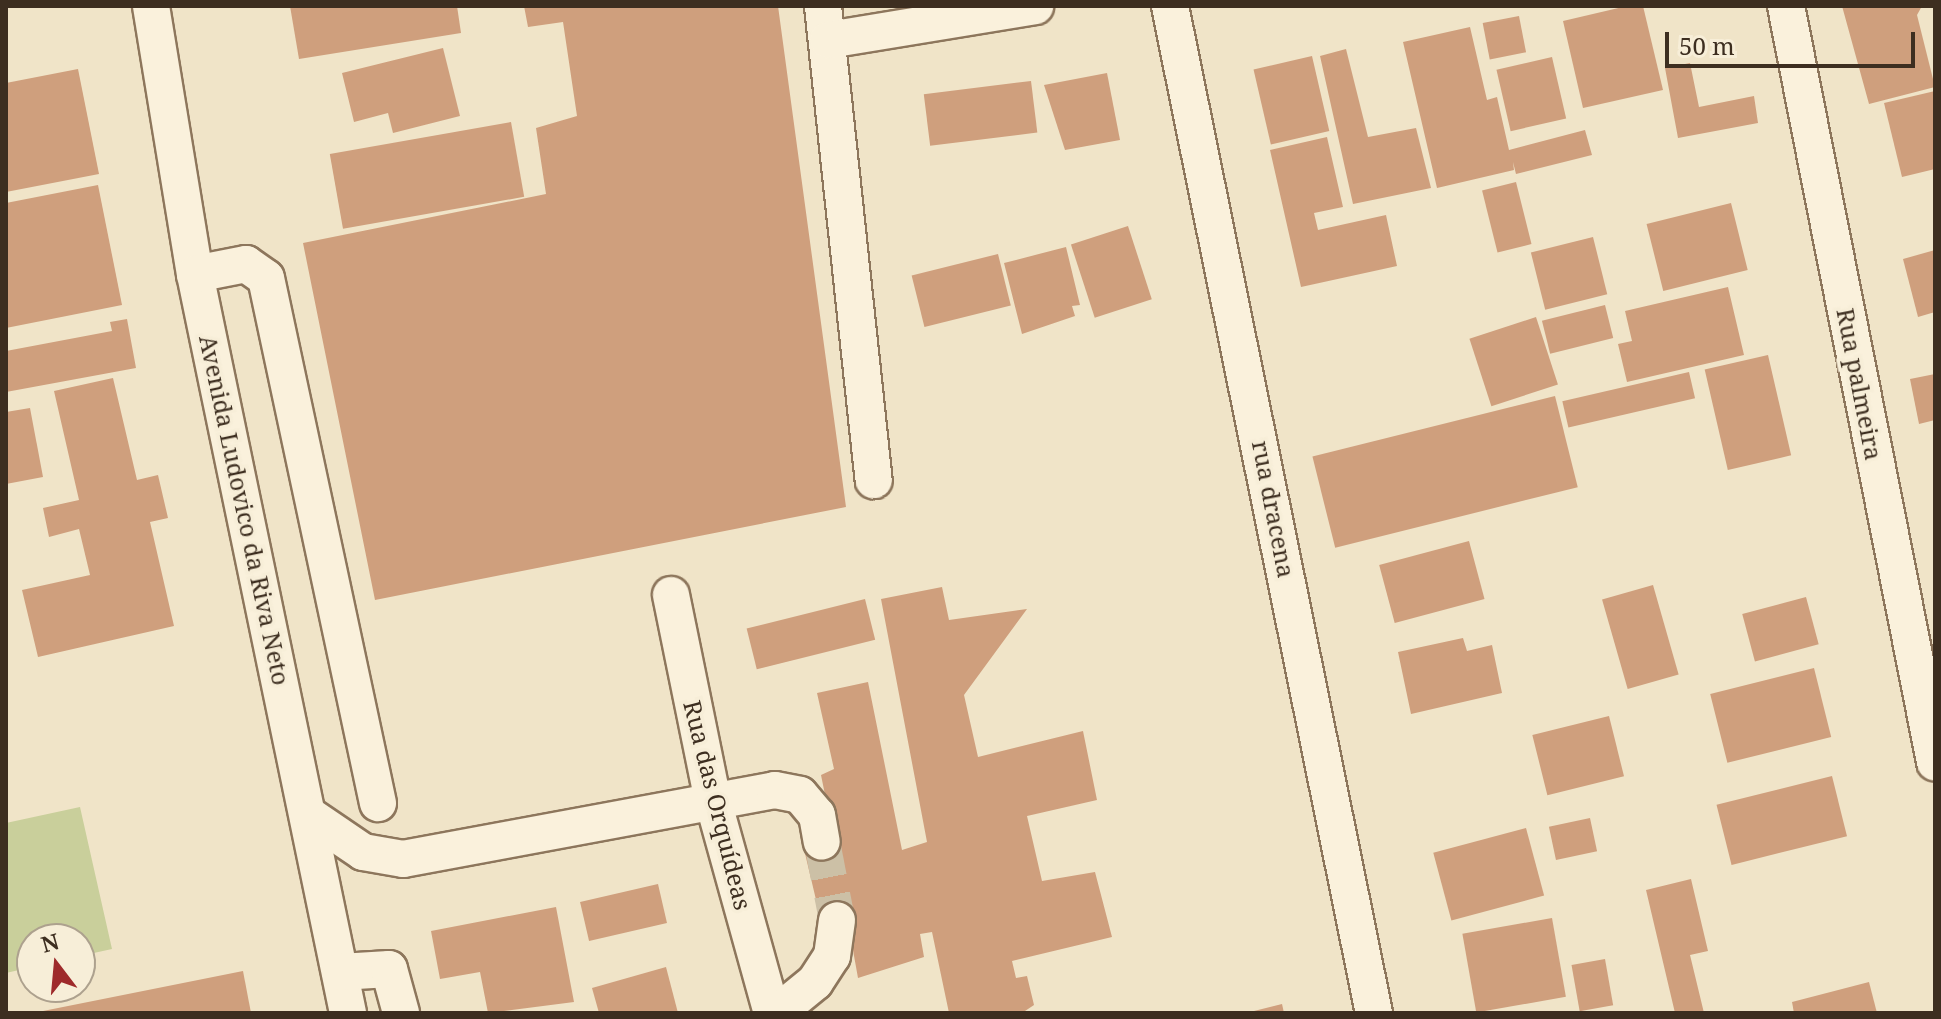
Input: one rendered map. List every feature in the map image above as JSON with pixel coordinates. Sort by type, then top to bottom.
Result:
[{"type":"street","name":"Avenida Ludovico da Riva Neto","points":[[151,6],[195,274],[310,816],[348,1013]]},
{"type":"street","points":[[874,480],[825,23],[1035,6]]},
{"type":"street","name":"rua dracena","points":[[1170,6],[1374,1013]]},
{"type":"street","name":"Rua palmeira","points":[[1786,6],[1935,762]]},
{"type":"street","points":[[195,274],[246,264],[266,278],[378,803]]},
{"type":"street","name":"Rua das Orquídeas","points":[[671,595],[712,797],[775,1013]]},
{"type":"street","points":[[310,816],[363,852],[403,859],[514,843],[712,797],[775,790],[800,795],[817,815],[822,842]]},
{"type":"street","points":[[775,1013],[815,982],[832,956],[837,920]]},
{"type":"street","points":[[340,972],[389,969],[401,1013]]},
{"type":"green space","points":[[80,807],[112,949],[96,952],[96,923],[16,923],[16,971],[6,973],[6,823]]},
{"type":"building","points":[[290,6],[457,6],[461,33],[299,59]]},
{"type":"building","points":[[524,6],[778,6],[846,507],[375,600],[303,243],[546,194],[536,128],[577,116],[563,22],[528,27]]},
{"type":"building","points":[[1627,6],[1643,6],[1663,90],[1583,108],[1563,21]]},
{"type":"building","points":[[1842,6],[1922,6],[1917,15],[1935,87],[1869,104]]},
{"type":"building","points":[[1519,16],[1526,52],[1490,59],[1483,23]]},
{"type":"building","points":[[1470,27],[1487,100],[1497,97],[1509,150],[1585,130],[1592,155],[1516,174],[1513,162],[1514,170],[1437,188],[1403,42]]},
{"type":"building","points":[[443,48],[460,116],[393,133],[388,113],[354,122],[342,73]]},
{"type":"building","points":[[1346,49],[1368,137],[1416,128],[1431,188],[1353,204],[1320,56]]},
{"type":"building","points":[[1312,56],[1329,131],[1271,145],[1254,69]]},
{"type":"building","points":[[1552,57],[1566,118],[1511,131],[1496,70]]},
{"type":"building","points":[[1690,63],[1699,107],[1754,96],[1758,123],[1678,138],[1665,68]]},
{"type":"building","points":[[78,69],[99,174],[6,192],[6,83]]},
{"type":"building","points":[[1107,73],[1120,140],[1065,150],[1044,85]]},
{"type":"building","points":[[1031,81],[1037,133],[930,146],[924,94]]},
{"type":"building","points":[[1935,91],[1935,169],[1902,177],[1884,103]]},
{"type":"building","points":[[511,122],[524,197],[343,229],[330,154]]},
{"type":"building","points":[[1327,137],[1343,207],[1314,213],[1318,230],[1386,215],[1397,266],[1301,287],[1270,150]]},
{"type":"building","points":[[1516,182],[1531,244],[1498,253],[1482,190]]},
{"type":"building","points":[[98,185],[122,305],[6,328],[6,203]]},
{"type":"building","points":[[1731,203],[1748,270],[1663,291],[1647,224]]},
{"type":"building","points":[[1128,226],[1152,299],[1095,318],[1071,245]]},
{"type":"building","points":[[1593,237],[1607,294],[1545,310],[1531,252]]},
{"type":"building","points":[[1066,247],[1080,305],[1072,306],[1075,316],[1022,334],[1004,263]]},
{"type":"building","points":[[1935,250],[1935,312],[1918,317],[1903,259]]},
{"type":"building","points":[[998,254],[1011,305],[924,327],[912,276]]},
{"type":"building","points":[[1728,287],[1744,355],[1627,382],[1618,344],[1632,341],[1625,311]]},
{"type":"building","points":[[1605,305],[1613,338],[1550,354],[1542,321]]},
{"type":"building","points":[[1536,317],[1558,385],[1491,406],[1469,339]]},
{"type":"building","points":[[127,319],[136,368],[6,392],[6,351],[112,331],[110,322]]},
{"type":"building","points":[[1768,355],[1791,455],[1728,470],[1705,370]]},
{"type":"building","points":[[1689,372],[1695,398],[1568,428],[1562,401]]},
{"type":"building","points":[[1935,374],[1935,420],[1919,424],[1910,379]]},
{"type":"building","points":[[113,378],[137,480],[158,475],[168,518],[150,522],[174,626],[38,657],[22,590],[90,575],[79,529],[49,537],[43,508],[79,500],[54,391]]},
{"type":"building","points":[[1555,396],[1578,487],[1335,548],[1312,456]]},
{"type":"building","points":[[30,408],[43,477],[6,484],[6,412]]},
{"type":"building","points":[[1469,541],[1485,599],[1395,623],[1379,565]]},
{"type":"building","points":[[1653,585],[1679,674],[1628,689],[1602,600]]},
{"type":"building","points":[[942,587],[949,620],[1027,609],[964,695],[978,757],[1083,731],[1097,800],[1027,816],[1042,881],[1095,872],[1112,937],[1012,961],[1016,978],[1027,976],[1034,1005],[1022,1013],[949,1013],[932,932],[920,934],[924,957],[858,978],[847,917],[822,925],[803,845],[834,839],[821,775],[834,769],[817,693],[868,682],[902,850],[927,842],[881,599]]},
{"type":"building","points":[[1806,597],[1819,644],[1755,661],[1742,614]]},
{"type":"building","points":[[865,599],[875,640],[757,669],[747,629]]},
{"type":"building","points":[[1463,638],[1467,651],[1492,645],[1502,693],[1411,714],[1398,652]]},
{"type":"building","points":[[1814,668],[1831,737],[1727,763],[1710,694]]},
{"type":"building","points":[[1609,716],[1624,776],[1547,795],[1532,735]]},
{"type":"building","points":[[1832,776],[1847,836],[1732,865],[1717,805]]},
{"type":"building","points":[[1590,818],[1597,851],[1556,860],[1549,827]]},
{"type":"building","points":[[1526,828],[1544,896],[1451,920],[1433,853]]},
{"type":"building","points":[[1691,879],[1708,951],[1690,955],[1704,1013],[1675,1013],[1646,890]]},
{"type":"building","points":[[658,884],[667,923],[589,941],[580,902]]},
{"type":"building","points":[[556,907],[574,1002],[488,1013],[480,972],[440,979],[431,931]]},
{"type":"building","points":[[1552,918],[1566,997],[1476,1013],[1462,934]]},
{"type":"building","points":[[1605,959],[1613,1005],[1580,1011],[1572,965]]},
{"type":"building","points":[[666,967],[678,1013],[599,1013],[592,988]]},
{"type":"building","points":[[243,971],[251,1013],[38,1012],[96,1003],[96,1000]]},
{"type":"building","points":[[1869,982],[1877,1013],[1794,1013],[1792,1002]]},
{"type":"building","points":[[1282,1004],[1284,1013],[1250,1013],[1250,1012]]},
{"type":"tunnel","points":[[822,842],[837,920]]}]
